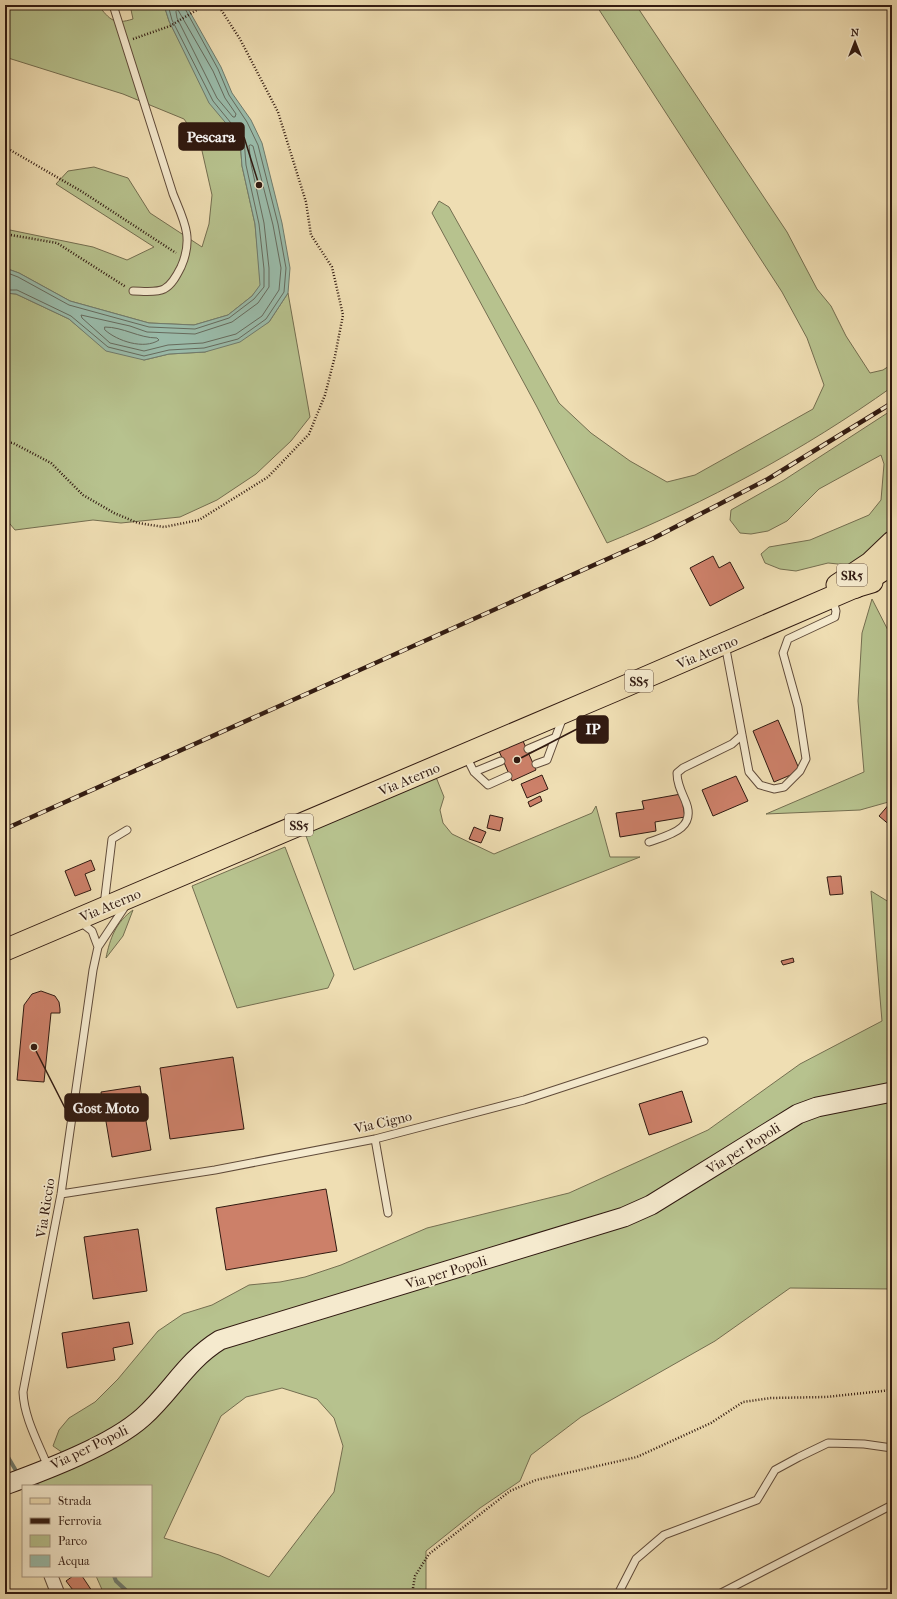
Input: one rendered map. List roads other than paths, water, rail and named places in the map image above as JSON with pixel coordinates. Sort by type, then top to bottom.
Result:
[{"type":"highway","points":[[855,587],[892,564]]},
{"type":"main road","name":"Via Aterno","points":[[812,606],[822,595],[870,563],[892,542]]},
{"type":"main road","name":"Via Aterno","points":[[5,950],[133,896],[470,763],[564,712],[855,587],[892,576]]},
{"type":"main road","name":"Via per Popoli","points":[[16,1484],[88,1450],[134,1425],[145,1416],[189,1364],[206,1348],[220,1340],[624,1218],[651,1205],[798,1114],[817,1107],[892,1092]]},
{"type":"street","points":[[52,1577],[58,1594]]},
{"type":"lane","points":[[113,5],[173,194],[185,222],[188,238],[185,259],[178,275],[163,290],[133,291]]},
{"type":"lane","points":[[725,644],[749,772],[760,785],[774,789],[784,787],[800,771],[806,759],[798,707],[783,653],[788,639],[835,617],[836,610],[832,598]]},
{"type":"lane","points":[[536,764],[547,760],[564,712]]},
{"type":"lane","points":[[649,842],[672,834],[682,828],[686,822],[688,806],[677,780],[677,773],[732,744],[742,735]]},
{"type":"lane","points":[[528,749],[554,738]]},
{"type":"lane","points":[[470,763],[501,761]]},
{"type":"lane","points":[[470,763],[488,785],[508,776]]},
{"type":"lane","points":[[104,908],[112,839],[127,830]]},
{"type":"lane","name":"Via Riccio","points":[[48,1468],[24,1404],[23,1392],[60,1194],[87,1002],[98,948],[133,896]]},
{"type":"lane","points":[[77,920],[92,931],[98,948]]},
{"type":"lane","name":"Via Cigno","points":[[60,1194],[215,1170],[375,1139],[524,1100],[704,1041]]},
{"type":"lane","points":[[375,1139],[388,1213]]},
{"type":"lane","points":[[618,1594],[636,1559],[664,1535],[757,1500],[775,1470],[799,1457],[828,1443],[864,1444],[892,1448]]},
{"type":"lane","points":[[719,1594],[892,1505]]},
{"type":"water","points":[[164,5],[186,5],[221,67],[232,93],[251,120],[262,143],[282,223],[290,268],[288,293],[269,322],[240,342],[205,352],[169,354],[144,360],[106,351],[69,319],[16,294],[5,293],[5,268],[19,273],[70,301],[149,323],[194,325],[228,315],[252,296],[260,285],[255,224],[242,166],[240,140],[209,103],[169,21]]},
{"type":"waterway","points":[[5,1452],[15,1469]]},
{"type":"waterway","points":[[30,1481],[36,1485]]},
{"type":"waterway","points":[[114,1577],[116,1581],[130,1594]]},
{"type":"railway","points":[[5,829],[652,539],[768,479],[892,403]]},
{"type":"place","name":"Pescara","points":[[259,185]]},
{"type":"place","name":"IP","points":[[517,760]]},
{"type":"place","name":"Gost Moto","points":[[34,1047]]}]
